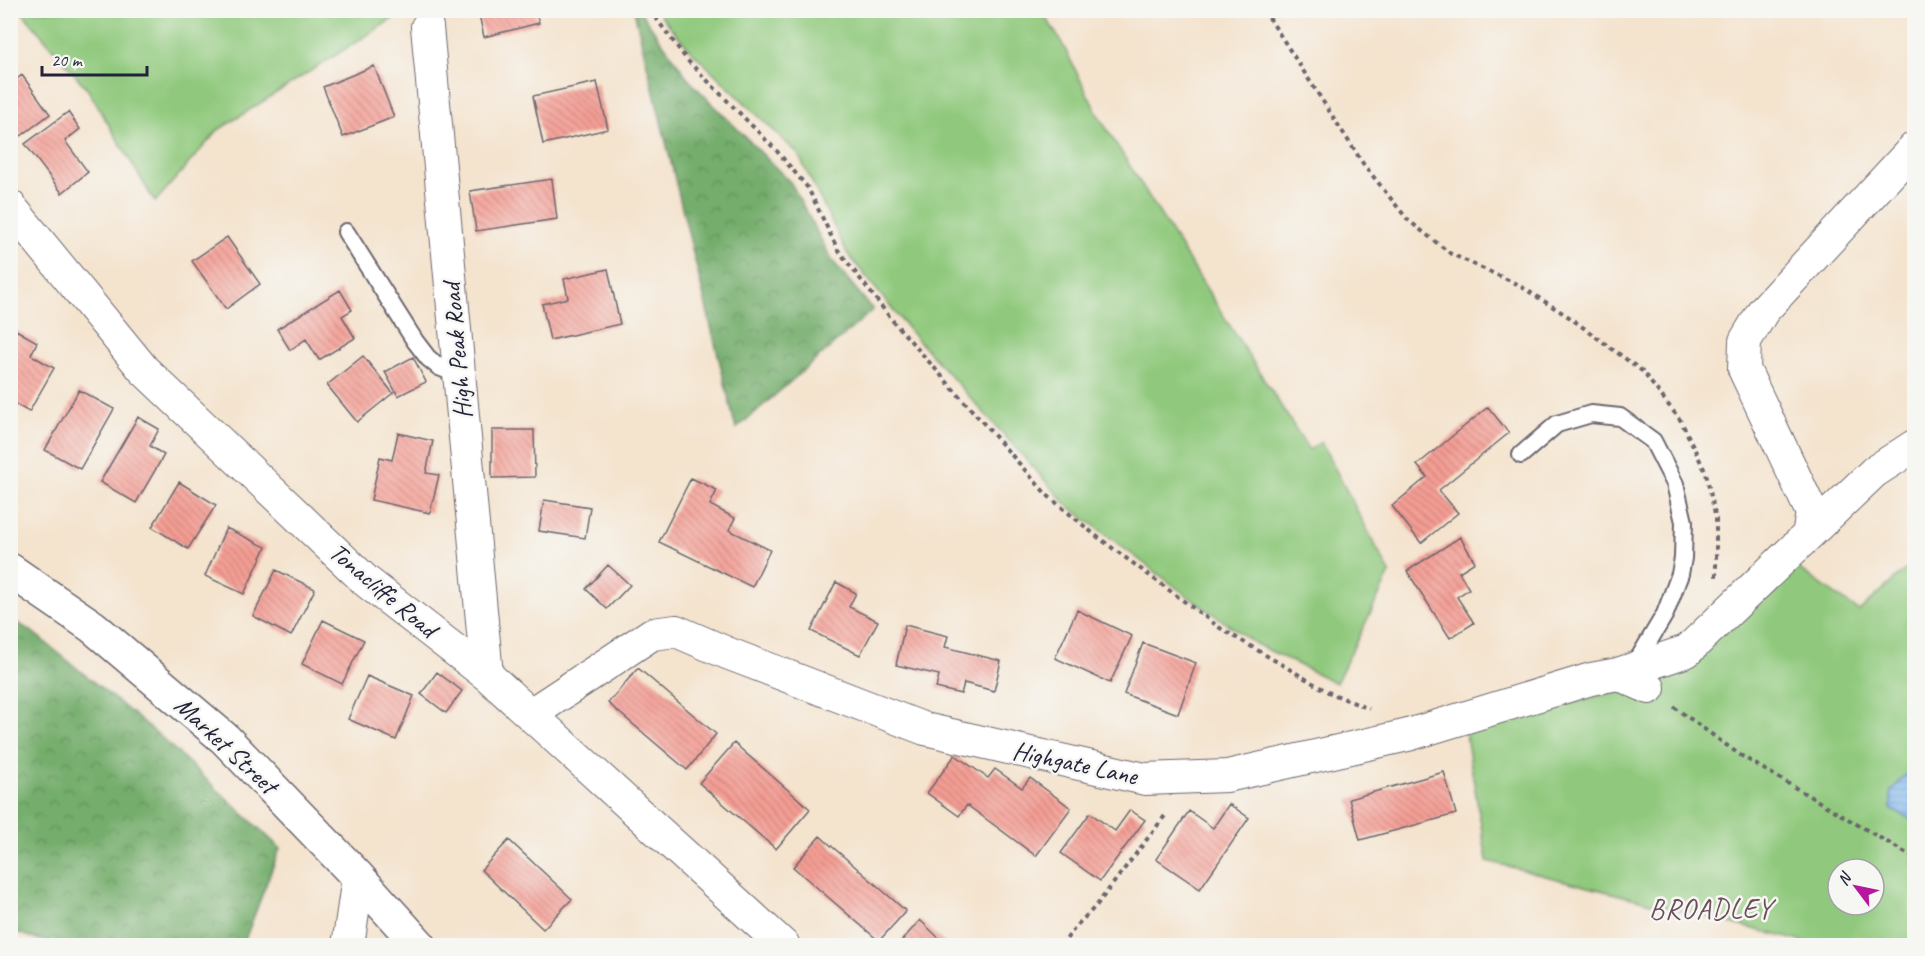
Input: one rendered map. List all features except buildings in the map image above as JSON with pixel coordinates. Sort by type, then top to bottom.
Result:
[{"type":"main road","name":"Market Street","points":[[10,570],[93,627],[225,739],[420,945]]},
{"type":"street","name":"High Peak Road","points":[[427,27],[487,675]]},
{"type":"street","points":[[1808,535],[1812,513],[1744,369],[1746,341],[1763,311],[1914,148]]},
{"type":"street","name":"Tonacliffe Road","points":[[10,206],[144,370],[368,582],[487,675],[784,945]]},
{"type":"street","name":"Highgate Lane","points":[[531,714],[652,634],[676,631],[924,729],[1145,779],[1227,776],[1408,735],[1591,680],[1633,678],[1687,651],[1874,472],[1914,446]]},
{"type":"street","points":[[348,945],[358,877]]},
{"type":"lane","points":[[346,232],[428,358],[449,372],[459,373]]},
{"type":"lane","points":[[1521,455],[1557,424],[1591,414],[1620,417],[1653,441],[1675,484],[1684,522],[1680,574],[1665,614],[1633,678]]},
{"type":"path","points":[[650,10],[687,60],[776,150],[801,180],[838,250],[892,320],[1047,495],[1095,535],[1220,628],[1328,692],[1394,720],[1408,735]]},
{"type":"path","points":[[1264,10],[1364,165],[1408,220],[1451,254],[1517,284],[1569,317],[1642,371],[1681,421],[1706,473],[1716,519],[1719,619]]},
{"type":"path","points":[[1633,678],[1740,755],[1914,858]]},
{"type":"path","points":[[1061,945],[1096,906],[1194,777]]},
{"type":"green space","points":[[21,11],[405,11],[218,130],[155,202],[88,90]]},
{"type":"green space","points":[[634,11],[640,11],[690,81],[791,183],[832,260],[873,310],[736,429]]},
{"type":"green space","points":[[657,11],[1042,11],[1062,43],[1098,115],[1309,450],[1321,442],[1390,573],[1336,683],[1256,644],[1186,595],[1068,506],[910,331],[847,253],[798,154],[691,51]]},
{"type":"green space","points":[[1914,562],[1914,765],[1891,792],[1891,809],[1914,821],[1914,945],[1816,945],[1487,861],[1465,730],[1669,678],[1795,566],[1859,611]]},
{"type":"green space","points":[[10,618],[34,633],[160,736],[280,848],[243,945],[56,945],[11,931]]},
{"type":"water","points":[[1914,765],[1914,821],[1891,809],[1891,791]]},
{"type":"district","name":"BROADLEY","points":[[1711,908]]}]
